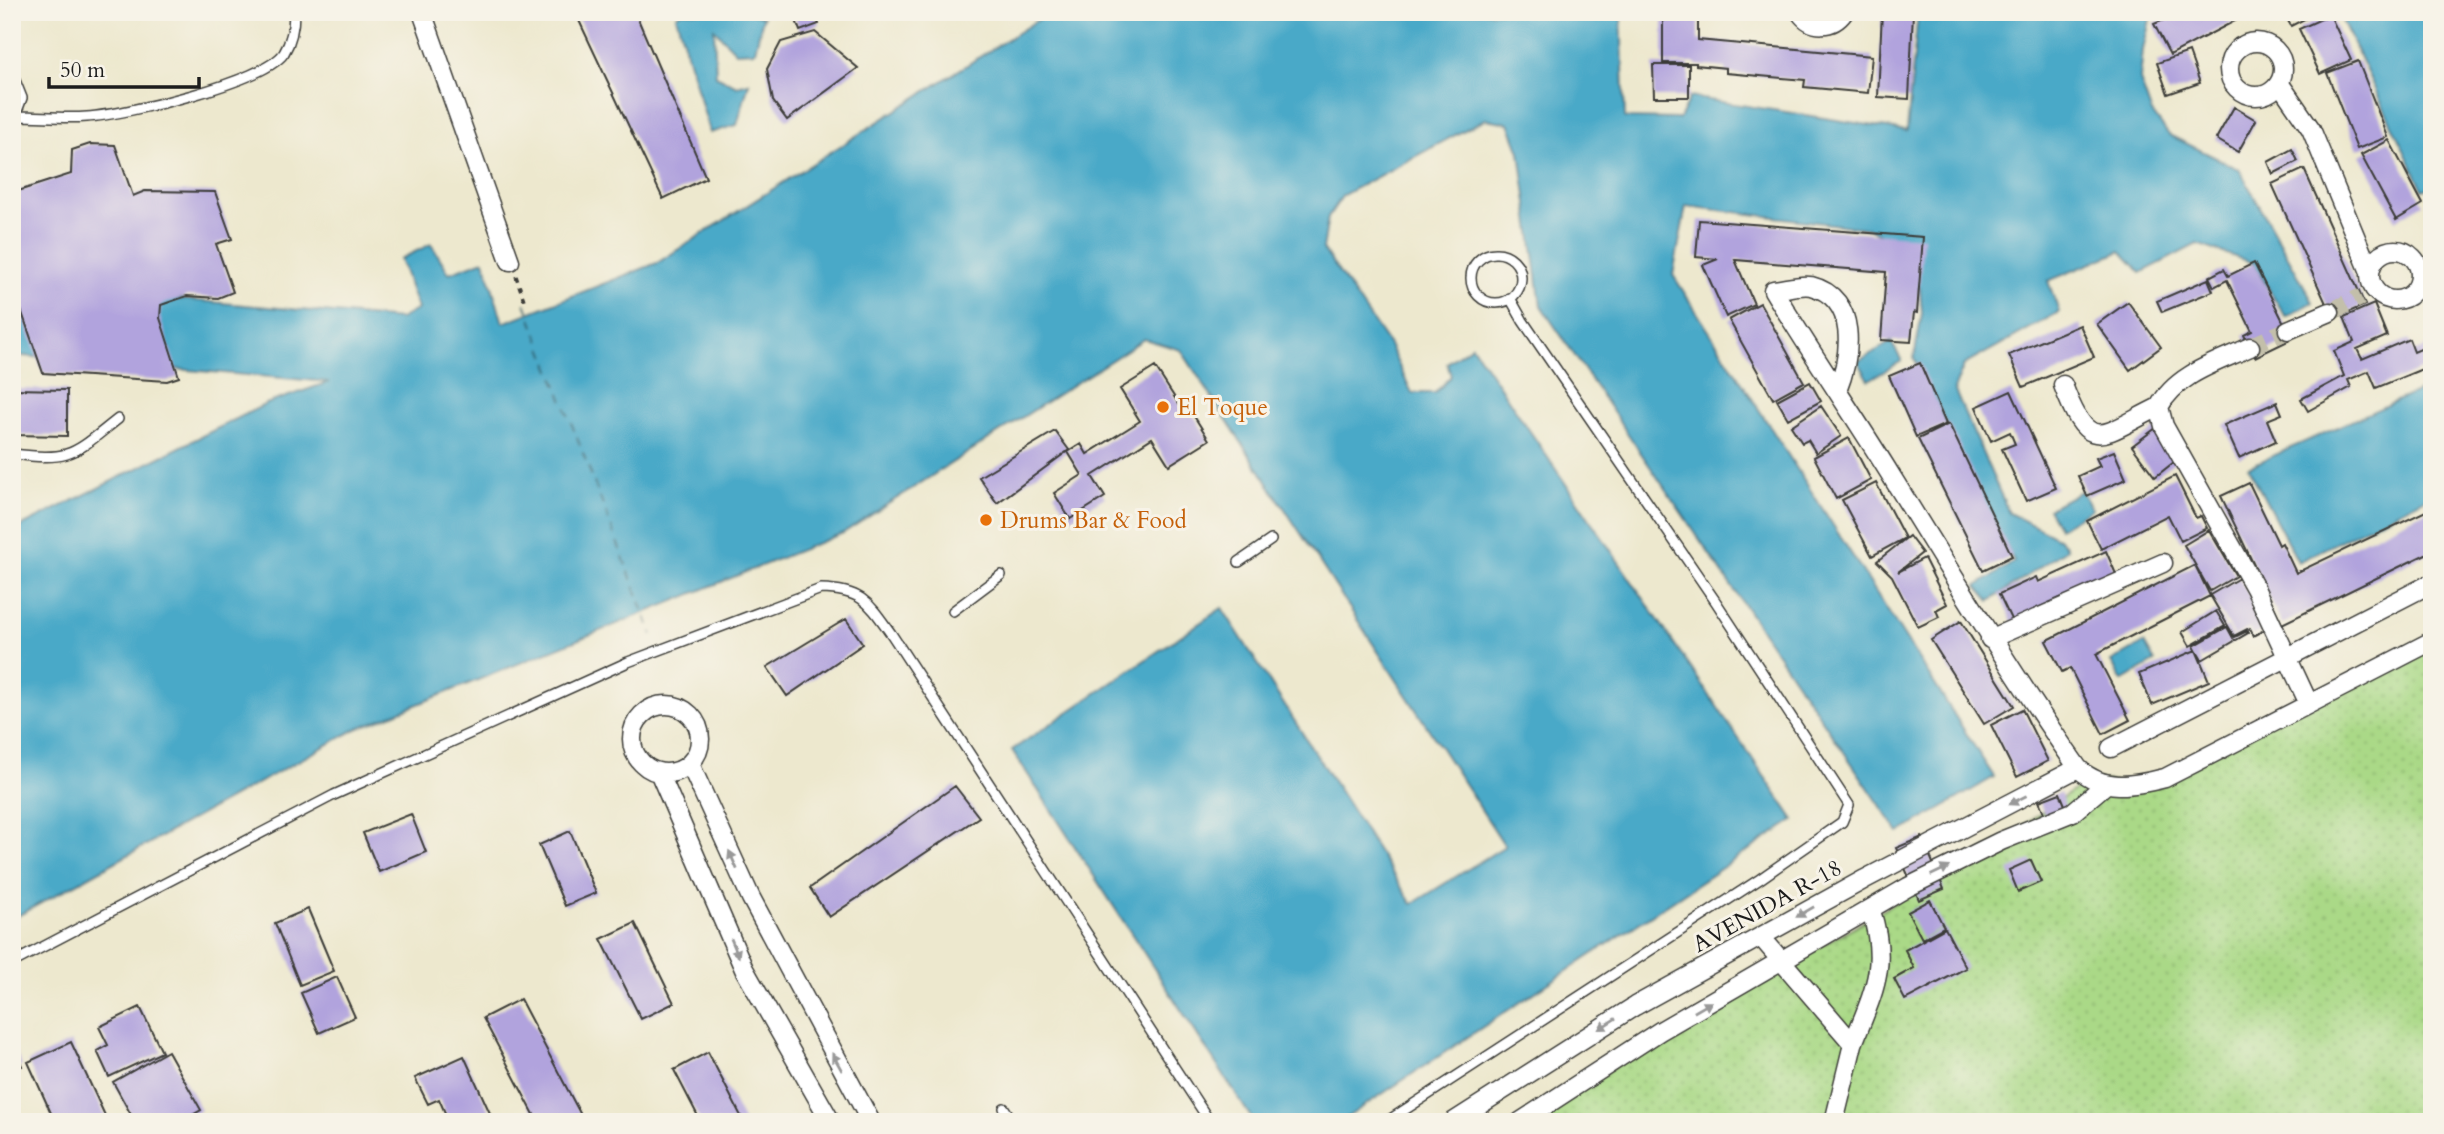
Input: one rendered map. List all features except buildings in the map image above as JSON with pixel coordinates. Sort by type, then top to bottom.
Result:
[{"type":"street","points":[[422,12],[510,261]]},
{"type":"street","points":[[1800,12],[1805,19],[1817,25],[1831,24],[1844,12]]},
{"type":"street","points":[[2280,84],[2311,130],[2370,272],[2368,294],[2386,300],[2410,297],[2417,290],[2421,276],[2416,261],[2405,249],[2394,248],[2382,252],[2370,272]]},
{"type":"street","points":[[1837,391],[1845,371],[1849,325],[1837,299],[1810,286],[1773,290],[1990,639],[2078,768],[2090,779],[2105,785],[2136,785],[2165,778],[2432,641]]},
{"type":"street","points":[[2288,330],[2330,312]]},
{"type":"street","points":[[2063,385],[2074,415],[2083,429],[2092,434],[2103,434],[2159,407],[2166,394],[2181,380],[2250,347]]},
{"type":"street","points":[[2159,407],[2164,426],[2255,588],[2309,704]]},
{"type":"street","points":[[1990,639],[2163,563]]},
{"type":"street","points":[[2111,748],[2432,583]]},
{"type":"street","points":[[657,706],[679,708],[696,723],[700,745],[690,764],[681,770],[660,772],[640,761],[632,740],[639,719],[657,706]]},
{"type":"street","points":[[690,764],[751,898],[871,1122]]},
{"type":"street","points":[[1865,879],[2078,768]]},
{"type":"street","points":[[660,772],[744,969],[831,1122]]},
{"type":"street","points":[[1520,1122],[1660,1031],[1876,907],[2001,841],[2073,812],[2105,785]]},
{"type":"street","name":"AVENIDA R-18","points":[[1453,1122],[1635,1006],[1865,879],[1876,907],[1881,961],[1853,1044],[1834,1122]]},
{"type":"street","points":[[1761,937],[1853,1044]]},
{"type":"lane","points":[[12,73],[22,98],[15,120],[87,117],[145,108],[254,75],[283,55],[294,31],[294,12]]},
{"type":"lane","points":[[1499,254],[1514,261],[1520,276],[1520,285],[1510,298],[1496,303],[1481,298],[1475,292],[1471,277],[1482,257],[1499,254]]},
{"type":"lane","points":[[1386,1122],[1760,879],[1842,821],[1849,805],[1716,602],[1522,321],[1510,298]]},
{"type":"lane","points":[[12,454],[64,457],[79,450],[118,419]]},
{"type":"lane","points":[[1239,562],[1271,540]]},
{"type":"lane","points":[[953,611],[1001,575]]},
{"type":"lane","points":[[12,963],[334,795],[628,662],[821,589],[845,590],[867,600],[892,635],[1210,1122]]},
{"type":"lane","points":[[1004,1108],[1013,1122]]},
{"type":"path","points":[[510,261],[525,303]]},
{"type":"green space","points":[[2432,641],[2432,1122],[1519,1122],[2001,841],[2090,779],[2135,785]]},
{"type":"water","points":[[682,12],[747,12],[763,17],[755,51],[736,52],[714,29],[716,76],[737,86],[749,83],[737,125],[710,133],[676,16]]},
{"type":"water","points":[[1050,12],[1621,12],[1625,118],[1679,119],[1690,97],[1907,131],[1918,12],[2157,12],[2150,20],[2140,80],[2151,111],[2169,135],[2239,169],[2313,302],[2286,317],[2253,263],[2197,244],[2141,273],[2121,251],[2048,281],[2059,312],[1964,365],[1954,389],[2009,513],[2060,539],[2067,549],[1990,601],[1977,586],[2014,562],[1914,358],[1922,313],[1920,289],[1901,248],[1871,229],[1686,206],[1673,275],[1994,777],[1899,833],[1541,306],[1520,152],[1509,123],[1485,119],[1343,195],[1328,217],[1323,249],[1389,345],[1412,393],[1435,393],[1451,376],[1447,363],[1472,346],[1794,820],[1340,1122],[1254,1122],[1012,750],[1222,608],[1412,904],[1505,846],[1181,350],[1144,339],[843,533],[356,729],[12,919],[12,531],[266,404],[329,382],[12,355],[12,284],[400,319],[418,309],[400,259],[431,244],[449,273],[484,260],[503,323],[657,263]]},
{"type":"water","points":[[2338,12],[2432,12],[2432,187],[2423,190]]},
{"type":"water","points":[[1891,342],[1902,361],[1869,380],[1858,361]]},
{"type":"water","points":[[2432,385],[2432,495],[2298,562],[2248,467]]},
{"type":"water","points":[[2081,491],[2092,509],[2059,528],[2048,509]]},
{"type":"water","points":[[2144,643],[2155,662],[2122,681],[2111,662]]},
{"type":"ferry route","points":[[525,303],[653,635]]},
{"type":"tunnel","points":[[2330,312],[2361,297]]},
{"type":"tunnel","points":[[2250,347],[2288,330]]},
{"type":"place","name":"El Toque","points":[[1163,407]]},
{"type":"place","name":"Drums Bar & Food","points":[[986,520]]}]
